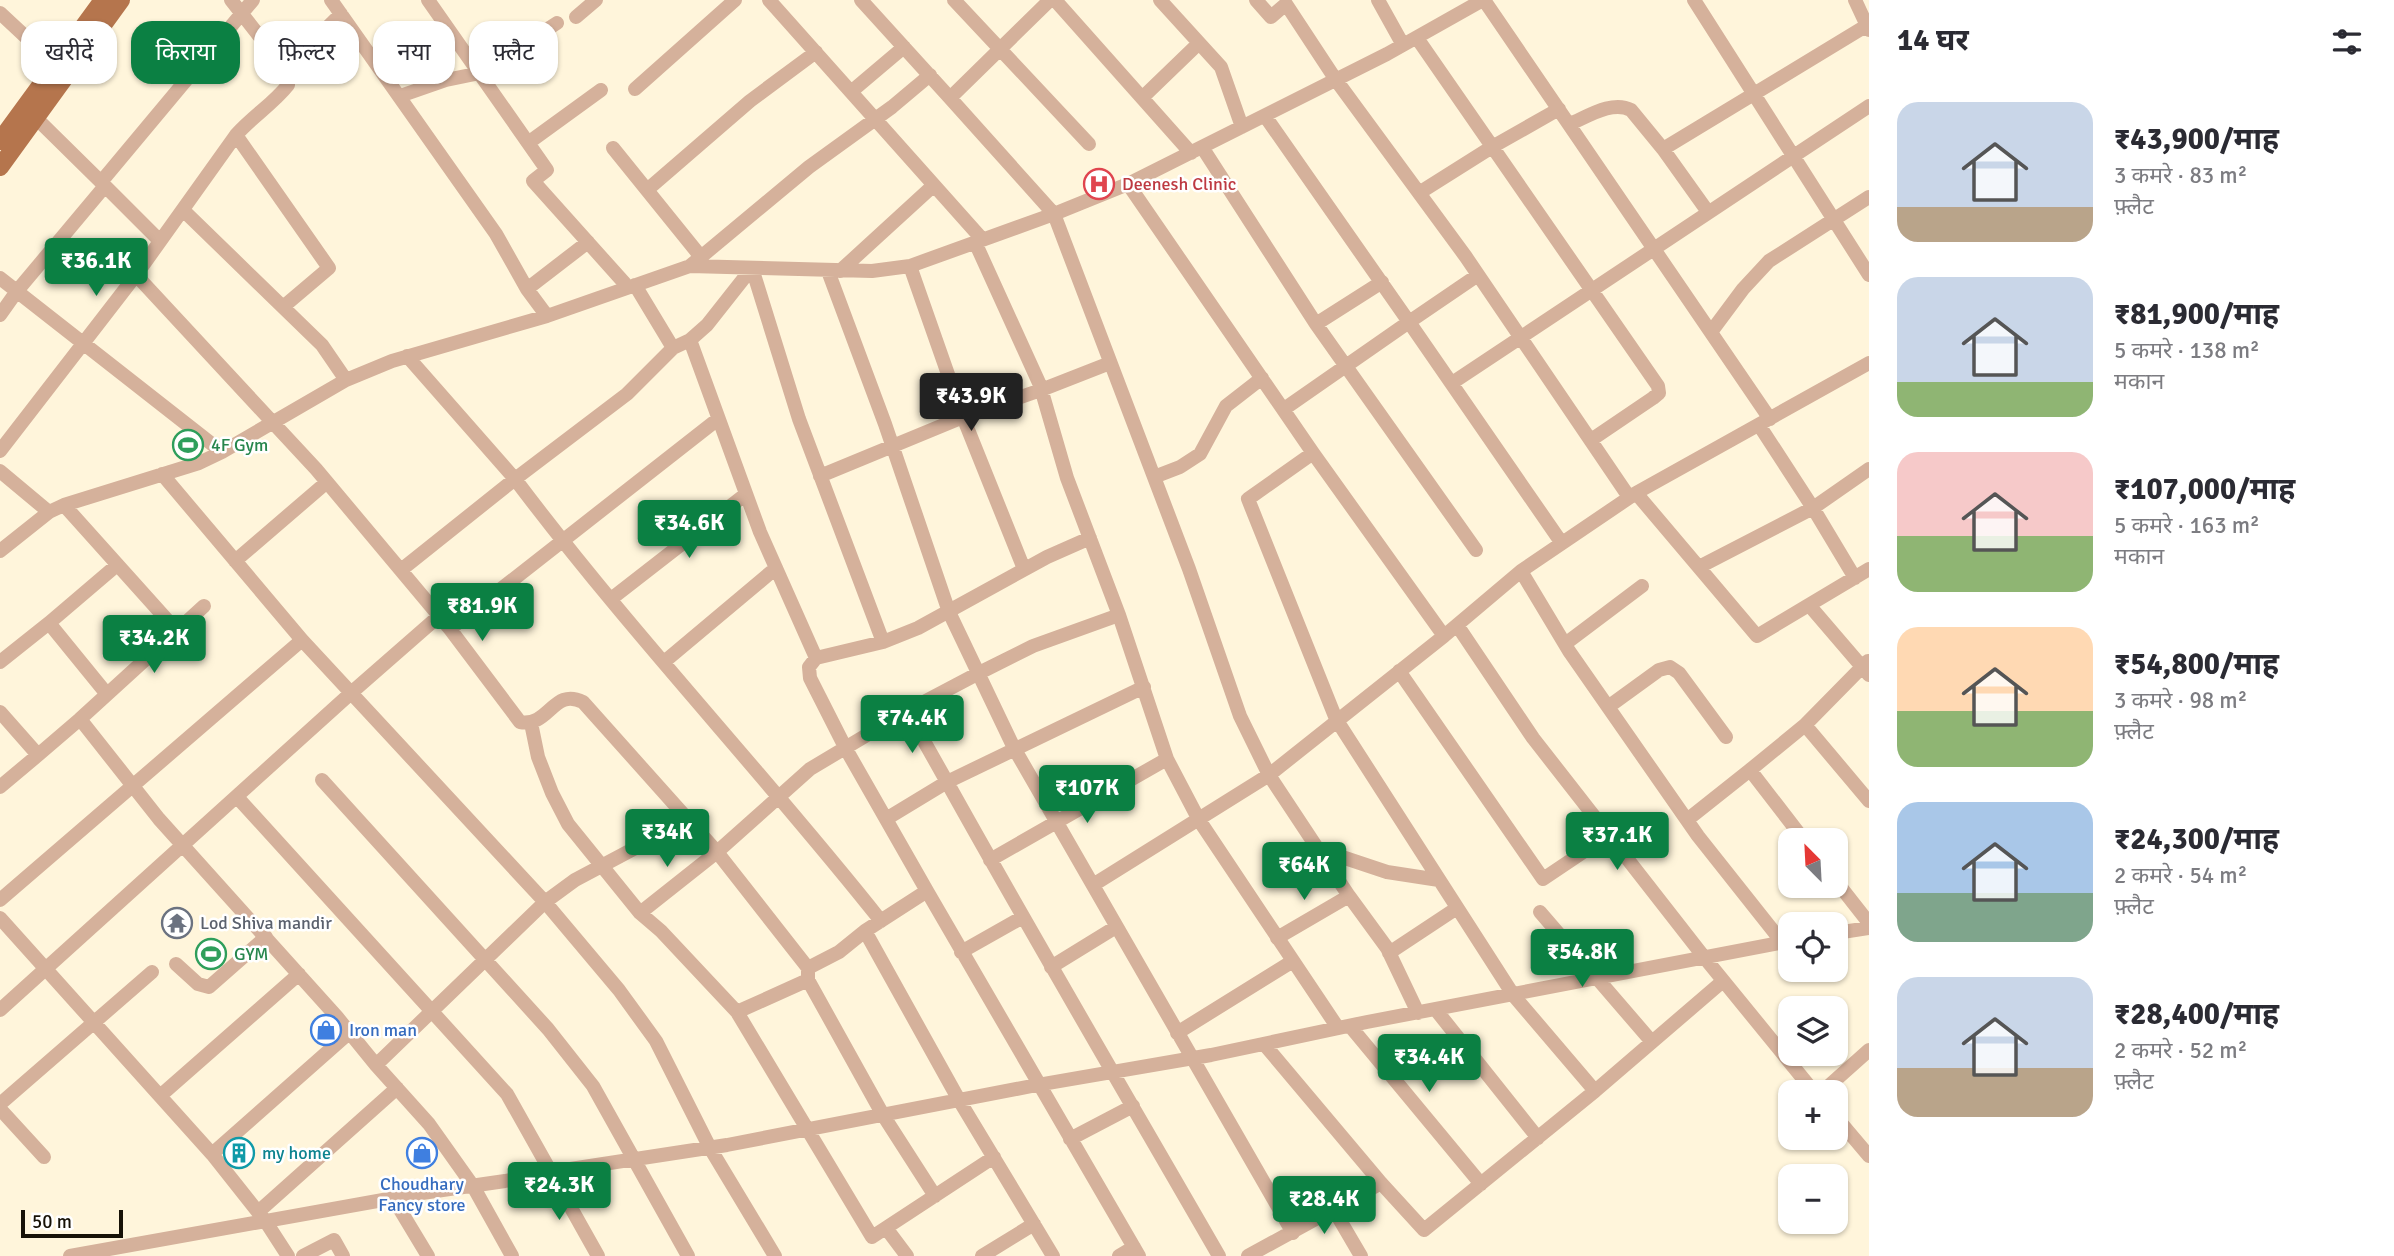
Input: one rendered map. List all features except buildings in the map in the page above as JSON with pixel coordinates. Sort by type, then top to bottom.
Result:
[{"type":"main road","points":[[88,21],[103,0]]},
{"type":"main road","points":[[0,167],[121,0]]},
{"type":"main road","points":[[2,136],[43,84]]},
{"type":"street","points":[[232,0],[254,30]]},
{"type":"street","points":[[0,315],[253,0]]},
{"type":"street","points":[[331,0],[496,234],[527,289],[547,316]]},
{"type":"street","points":[[576,17],[596,0]]},
{"type":"street","points":[[635,89],[735,0]]},
{"type":"street","points":[[769,0],[852,91],[979,240],[1041,390],[1067,478],[1119,615],[1167,759],[1199,820],[1293,961],[1344,1027],[1481,1185]]},
{"type":"street","points":[[861,0],[1054,214],[1154,477],[1240,716],[1269,775],[1389,953],[1418,1013]]},
{"type":"street","points":[[954,0],[1089,144]]},
{"type":"street","points":[[950,98],[1053,0],[1142,97],[1197,150],[1345,366],[1476,550]]},
{"type":"street","points":[[1160,0],[1221,67],[1242,127]]},
{"type":"street","points":[[1256,0],[1271,17],[1289,2],[1336,80],[1478,275],[1591,440],[1633,495],[1757,636],[1869,569]]},
{"type":"street","points":[[1378,0],[1492,147],[1650,373],[1659,393],[1591,440]]},
{"type":"street","points":[[695,262],[752,268],[834,271],[872,271],[910,266],[1128,184],[1336,80],[1483,0],[1711,332],[1855,578]]},
{"type":"street","points":[[1694,0],[1869,275]]},
{"type":"street","points":[[1663,149],[1867,28],[1856,0]]},
{"type":"street","points":[[431,1],[469,57]]},
{"type":"street","points":[[0,13],[21,33]]},
{"type":"street","points":[[334,21],[341,14]]},
{"type":"street","points":[[1142,97],[1199,43]]},
{"type":"street","points":[[852,91],[904,47]]},
{"type":"street","points":[[647,190],[750,101],[816,52]]},
{"type":"street","points":[[400,96],[469,75]]},
{"type":"street","points":[[0,551],[49,512],[199,463],[346,380],[407,356],[547,316],[695,262],[809,167],[892,107],[930,75]]},
{"type":"street","points":[[0,452],[136,275],[236,135],[255,114],[276,99],[288,84]]},
{"type":"street","points":[[488,84],[547,170],[533,181],[631,286],[673,348]]},
{"type":"street","points":[[528,143],[601,90]]},
{"type":"street","points":[[1451,383],[1869,106]]},
{"type":"street","points":[[1570,124],[1611,107],[1631,110],[1708,212]]},
{"type":"street","points":[[1419,193],[1559,109]]},
{"type":"street","points":[[1265,116],[1562,542]]},
{"type":"street","points":[[36,118],[160,241]]},
{"type":"street","points":[[236,135],[330,268],[283,307]]},
{"type":"street","points":[[613,148],[647,190],[695,262]]},
{"type":"street","points":[[1128,184],[1313,453],[1444,636]]},
{"type":"street","points":[[834,271],[934,185]]},
{"type":"street","points":[[1711,332],[1743,289],[1769,261],[1869,197]]},
{"type":"street","points":[[183,209],[322,345],[346,380]]},
{"type":"street","points":[[527,289],[588,242]]},
{"type":"street","points":[[910,266],[963,417],[1024,569]]},
{"type":"street","points":[[401,570],[627,394],[673,348],[690,340],[707,325],[752,268]]},
{"type":"street","points":[[752,268],[799,419],[883,642]]},
{"type":"street","points":[[834,271],[949,612],[1014,748],[1293,1233]]},
{"type":"street","points":[[136,275],[327,482],[450,629],[520,722],[531,723],[542,717],[561,699],[573,697],[583,702],[717,852],[808,974],[883,1115],[935,1196]]},
{"type":"street","points":[[1284,409],[1478,275]]},
{"type":"street","points":[[0,278],[222,452]]},
{"type":"street","points":[[1316,324],[1381,282]]},
{"type":"street","points":[[690,340],[746,494],[816,658]]},
{"type":"street","points":[[407,356],[515,479],[562,541],[780,797],[881,921]]},
{"type":"street","points":[[820,476],[963,417],[1110,363]]},
{"type":"street","points":[[1093,885],[1269,775],[1521,571],[1562,542],[1633,495],[1869,363]]},
{"type":"street","points":[[1154,477],[1180,467],[1200,454],[1226,405],[1262,378]]},
{"type":"street","points":[[450,629],[718,419]]},
{"type":"street","points":[[1313,453],[1248,499],[1336,719],[1514,996],[1594,1091]]},
{"type":"street","points":[[1699,567],[1813,508],[1869,468]]},
{"type":"street","points":[[0,471],[49,512]]},
{"type":"street","points":[[162,474],[302,640],[545,902],[619,990],[656,1041],[710,1148],[774,1256]]},
{"type":"street","points":[[235,561],[327,482]]},
{"type":"street","points":[[611,599],[746,494]]},
{"type":"street","points":[[64,505],[177,631]]},
{"type":"street","points":[[1090,538],[1024,569],[918,628],[883,642],[816,658],[809,667],[810,678],[846,749],[1037,1085],[1137,1252],[1119,1256]]},
{"type":"street","points":[[0,662],[117,565]]},
{"type":"street","points":[[664,662],[776,568]]},
{"type":"street","points":[[1521,571],[1565,645],[1687,820],[1778,932]]},
{"type":"street","points":[[1565,645],[1642,586]]},
{"type":"street","points":[[1687,820],[1805,725],[1867,667],[1809,605]]},
{"type":"street","points":[[0,787],[80,719],[204,606]]},
{"type":"street","points":[[640,914],[717,852],[810,769],[907,711],[1033,646],[1119,615]]},
{"type":"street","points":[[0,1010],[439,616]]},
{"type":"street","points":[[49,623],[106,694]]},
{"type":"street","points":[[1457,625],[1533,738],[1804,1080]]},
{"type":"street","points":[[0,900],[302,640]]},
{"type":"street","points":[[1608,707],[1659,670],[1670,667],[1679,673],[1726,737]]},
{"type":"street","points":[[1399,671],[1543,880],[1610,834]]},
{"type":"street","points":[[886,820],[947,782],[1144,687]]},
{"type":"street","points":[[907,711],[1051,967],[1220,1256]]},
{"type":"street","points":[[0,712],[38,755]]},
{"type":"street","points":[[80,719],[183,846],[429,1124],[473,1186],[512,1256]]},
{"type":"street","points":[[531,723],[538,757],[568,824],[640,914],[662,931],[737,1012],[872,1237],[994,1157]]},
{"type":"street","points":[[1805,725],[1869,801]]},
{"type":"street","points":[[990,860],[1167,759]]},
{"type":"street","points":[[1750,771],[1795,828]]},
{"type":"street","points":[[322,780],[548,1030],[593,1086],[688,1256]]},
{"type":"street","points":[[237,797],[274,848],[507,1094],[598,1256]]},
{"type":"street","points":[[376,1065],[545,902],[575,880],[688,820]]},
{"type":"street","points":[[1318,849],[1387,872],[1439,880]]},
{"type":"street","points":[[737,1012],[808,974],[865,931],[927,891]]},
{"type":"street","points":[[1277,938],[1349,896]]},
{"type":"street","points":[[1848,897],[1869,926],[1848,930]]},
{"type":"street","points":[[1389,953],[1457,908]]},
{"type":"street","points":[[1540,912],[1652,1041]]},
{"type":"street","points":[[961,952],[1023,917]]},
{"type":"street","points":[[0,918],[212,1154],[262,1217],[288,1256]]},
{"type":"street","points":[[1051,967],[1116,927]]},
{"type":"street","points":[[865,931],[960,1100],[1053,1256]]},
{"type":"street","points":[[176,964],[198,984],[209,987],[266,937]]},
{"type":"street","points":[[69,1256],[262,1217],[710,1148],[1192,1058],[1778,943]]},
{"type":"street","points":[[1177,1033],[1293,961]]},
{"type":"street","points":[[44,1157],[1,1110],[92,1022],[152,972]]},
{"type":"street","points":[[160,1096],[299,974]]},
{"type":"street","points":[[1264,1044],[1424,1230],[1538,1138],[1723,981]]},
{"type":"street","points":[[1436,1010],[1538,1138]]},
{"type":"street","points":[[212,1154],[349,1032]]},
{"type":"street","points":[[1835,1080],[1869,1050]]},
{"type":"street","points":[[262,1217],[397,1088]]},
{"type":"street","points":[[1070,1139],[1133,1106]]},
{"type":"street","points":[[1848,1131],[1869,1156]]},
{"type":"street","points":[[1248,1256],[1267,1252],[1293,1233],[1381,1183]]},
{"type":"street","points":[[393,1198],[428,1256]]},
{"type":"street","points":[[1334,1210],[1361,1256]]},
{"type":"street","points":[[982,1256],[1034,1224]]},
{"type":"street","points":[[886,1228],[907,1256]]},
{"type":"street","points":[[303,1256],[334,1240],[343,1256]]},
{"type":"place","name":"Deenesh Clinic","points":[[1099,184]]},
{"type":"place","name":"4F Gym","points":[[188,445]]},
{"type":"place","name":"Lod Shiva mandir","points":[[177,923]]},
{"type":"place","name":"GYM","points":[[211,954]]},
{"type":"place","name":"Iron man","points":[[326,1030]]},
{"type":"place","name":"my home","points":[[239,1153]]},
{"type":"place","name":"Choudhary Fancy store","points":[[422,1153]]}]
